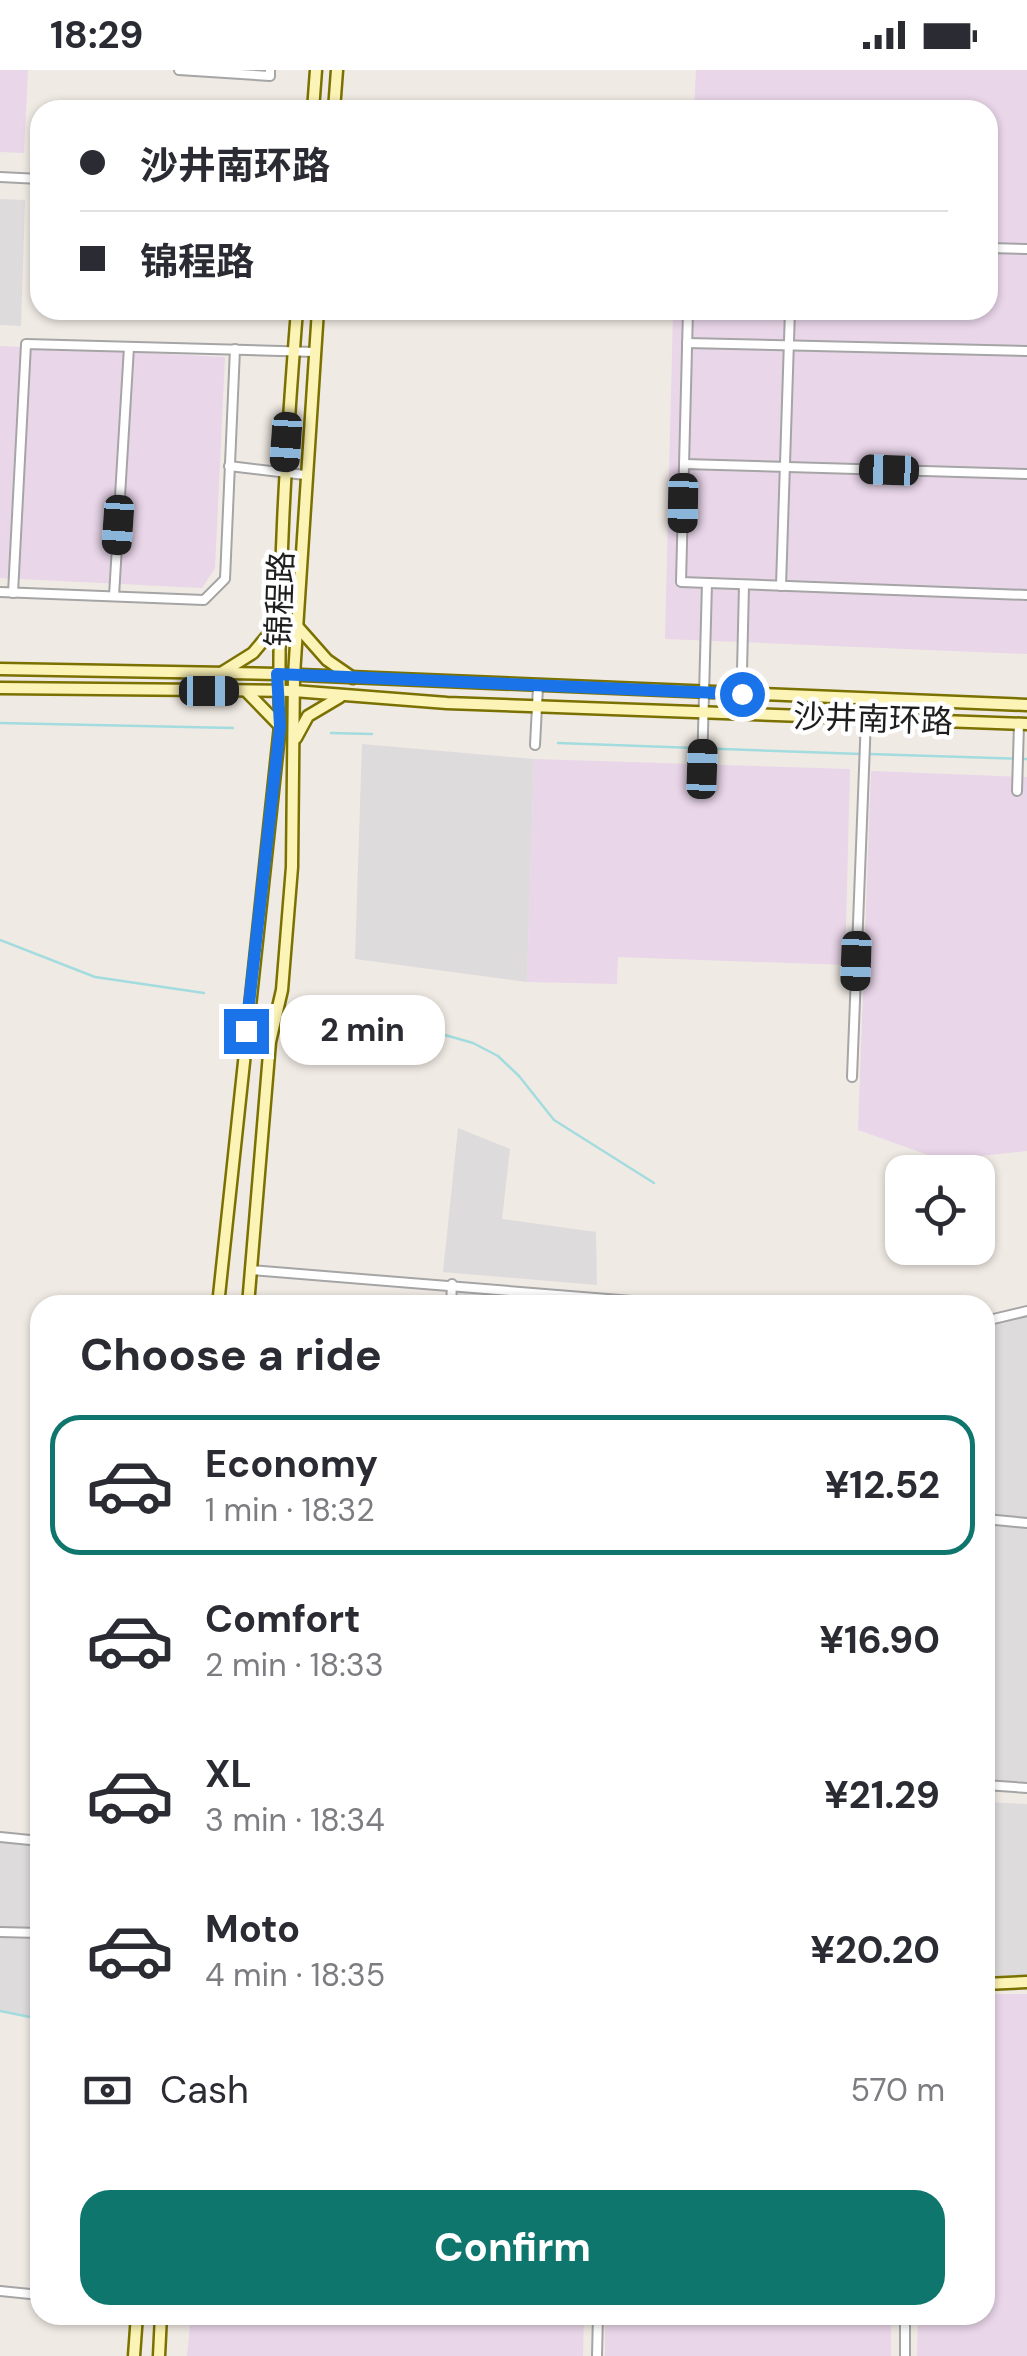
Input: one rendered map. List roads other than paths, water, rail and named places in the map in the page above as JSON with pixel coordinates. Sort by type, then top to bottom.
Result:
[{"type":"main road","points":[[314,100],[316,70]]},
{"type":"main road","points":[[335,100],[338,70]]},
{"type":"main road","name":"锦程路","points":[[219,1295],[280,726],[277,674],[284,472],[295,320]]},
{"type":"main road","name":"锦程路","points":[[249,1295],[270,1042],[282,990],[296,739],[294,675],[317,320]]},
{"type":"main road","points":[[221,673],[253,653],[279,622]]},
{"type":"main road","points":[[297,626],[327,660],[354,679]]},
{"type":"main road","name":"沙井南环路","points":[[0,669],[277,674],[1027,705]]},
{"type":"main road","name":"沙井南环路","points":[[0,688],[294,692],[537,706],[1023,724]]},
{"type":"main road","points":[[246,692],[280,726]]},
{"type":"main road","points":[[296,739],[308,716],[343,695]]},
{"type":"main road","points":[[995,1984],[1027,1982]]},
{"type":"main road","points":[[134,2356],[136,2325]]},
{"type":"main road","points":[[159,2356],[161,2325]]},
{"type":"street","points":[[179,70],[270,76],[270,70]]},
{"type":"street","points":[[0,177],[30,178]]},
{"type":"street","points":[[998,249],[1027,250]]},
{"type":"street","points":[[688,320],[681,582],[1027,595]]},
{"type":"street","points":[[781,586],[790,320]]},
{"type":"street","points":[[688,343],[1027,351]]},
{"type":"street","points":[[13,593],[26,344],[315,352]]},
{"type":"street","points":[[114,596],[129,347]]},
{"type":"street","points":[[0,592],[204,600],[226,579],[235,349]]},
{"type":"street","points":[[684,464],[1027,474]]},
{"type":"street","points":[[229,466],[305,475]]},
{"type":"street","points":[[702,769],[707,583]]},
{"type":"street","points":[[741,714],[744,584]]},
{"type":"street","points":[[536,745],[538,687]]},
{"type":"street","points":[[852,1077],[866,718]]},
{"type":"street","points":[[1018,791],[1023,724]]},
{"type":"street","points":[[250,1270],[565,1295]]},
{"type":"street","points":[[451,1295],[452,1284]]},
{"type":"street","points":[[995,1318],[1027,1310]]},
{"type":"street","points":[[995,1520],[1027,1523]]},
{"type":"street","points":[[995,1785],[1027,1788]]},
{"type":"street","points":[[0,1837],[30,1840]]},
{"type":"street","points":[[0,1932],[30,1933]]},
{"type":"street","points":[[0,2292],[30,2294]]},
{"type":"street","points":[[597,2356],[598,2325]]},
{"type":"street","points":[[905,2325],[905,2356]]},
{"type":"waterway","points":[[0,723],[233,728]]},
{"type":"waterway","points":[[331,733],[372,734]]},
{"type":"waterway","points":[[558,743],[861,754]]},
{"type":"waterway","points":[[869,754],[1027,759]]},
{"type":"waterway","points":[[0,940],[95,977],[204,993]]},
{"type":"waterway","points":[[298,1013],[371,1029],[424,1029],[473,1043],[498,1056],[554,1120],[654,1183]]},
{"type":"waterway","points":[[0,2011],[30,2017]]}]
